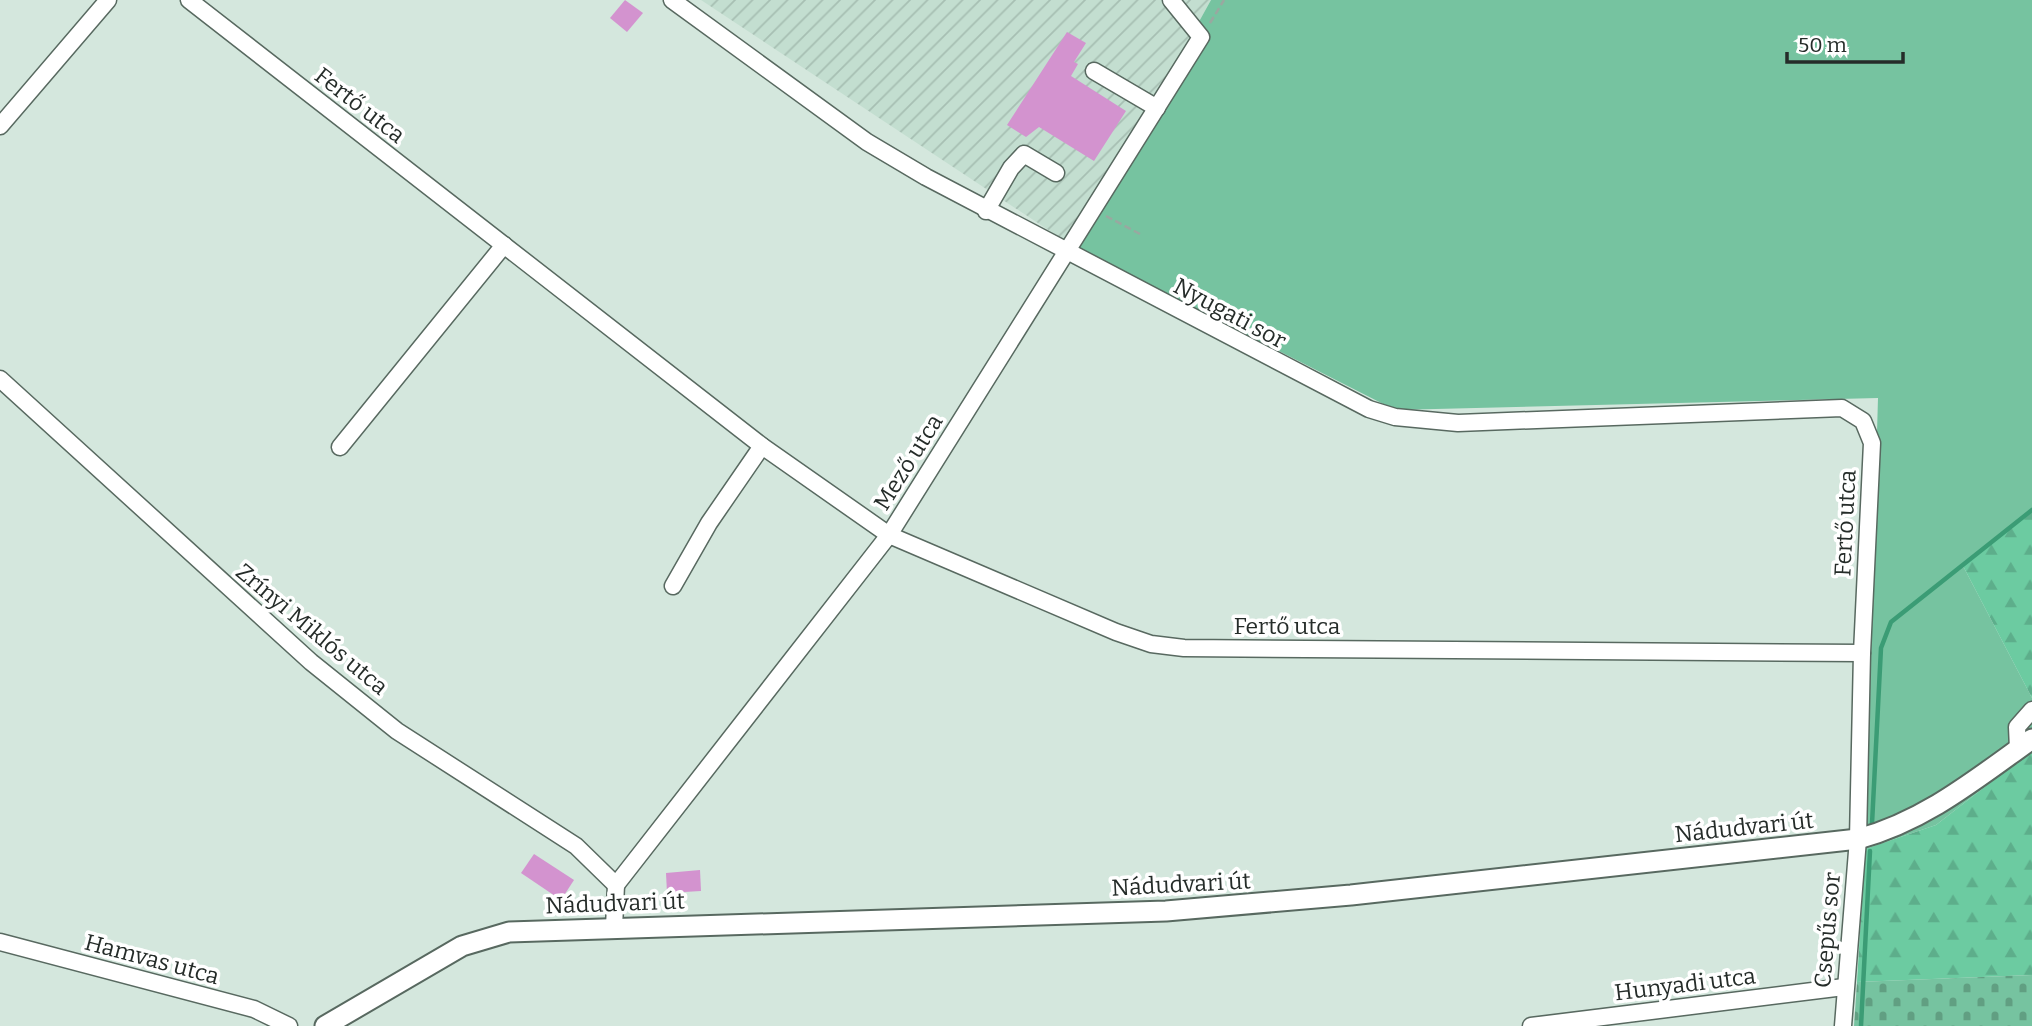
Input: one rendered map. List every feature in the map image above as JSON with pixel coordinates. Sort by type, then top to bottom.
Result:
[{"type":"main road","name":"Nádudvari út","points":[[326,1026],[462,946],[509,932],[1180,910],[1351,895],[1858,839],[1891,830],[1932,810],[2025,744]]},
{"type":"street","points":[[0,126],[108,0]]},
{"type":"street","name":"Fertő utca","points":[[188,0],[762,446],[889,535],[1116,632],[1162,645],[1861,653]]},
{"type":"street","name":"Nyugati sor","points":[[672,0],[867,142],[986,211],[1344,398],[1395,417],[1458,423],[1842,408]]},
{"type":"street","points":[[1171,0],[1201,37]]},
{"type":"street","name":"Mező utca","points":[[616,885],[889,535],[1201,37]]},
{"type":"street","points":[[1094,71],[1157,108]]},
{"type":"street","points":[[986,211],[1011,168],[1024,154],[1056,173]]},
{"type":"street","points":[[340,447],[504,245]]},
{"type":"street","name":"Zrínyi Miklós utca","points":[[0,379],[310,662],[397,730],[576,846],[616,885]]},
{"type":"street","name":"Fertő utca","points":[[1842,408],[1863,421],[1872,443],[1861,653],[1858,839]]},
{"type":"street","points":[[673,586],[709,523],[762,446]]},
{"type":"street","points":[[2025,744],[2017,727],[2032,710]]},
{"type":"street","name":"Csepűs sor","points":[[1843,1026],[1844,987],[1858,839]]},
{"type":"street","points":[[614,927],[616,885]]},
{"type":"street","name":"Hamvas utca","points":[[0,942],[254,1009],[289,1026]]},
{"type":"street","name":"Hunyadi utca","points":[[1531,1026],[1844,987]]},
{"type":"path","points":[[1201,37],[1224,0]]},
{"type":"path","points":[[1094,209],[1140,234]]},
{"type":"shaded area","points":[[701,0],[1211,0],[1074,247]]},
{"type":"green space","points":[[1211,0],[2032,0],[2032,510],[1962,564],[2032,698],[2032,750],[1936,825],[1865,849],[1878,398],[1395,410],[1074,247]]},
{"type":"green space","points":[[2032,510],[2032,698],[1962,564]]},
{"type":"green space","points":[[2032,750],[2032,975],[1857,982],[1865,849],[1936,825]]},
{"type":"green space","points":[[2032,975],[2032,1026],[1854,1026],[1857,982]]},
{"type":"building","points":[[625,0],[643,13],[627,32],[610,18]]},
{"type":"building","points":[[1067,32],[1086,43],[1074,62],[1078,64],[1071,76],[1126,111],[1094,161],[1039,127],[1026,137],[1007,125]]},
{"type":"building","points":[[534,854],[574,880],[561,900],[521,873]]},
{"type":"building","points":[[700,870],[701,891],[667,893],[666,873]]},
{"type":"waterway","points":[[1872,824],[1881,648],[1891,622],[2032,510]]},
{"type":"waterway","points":[[1861,1026],[1870,851]]}]
